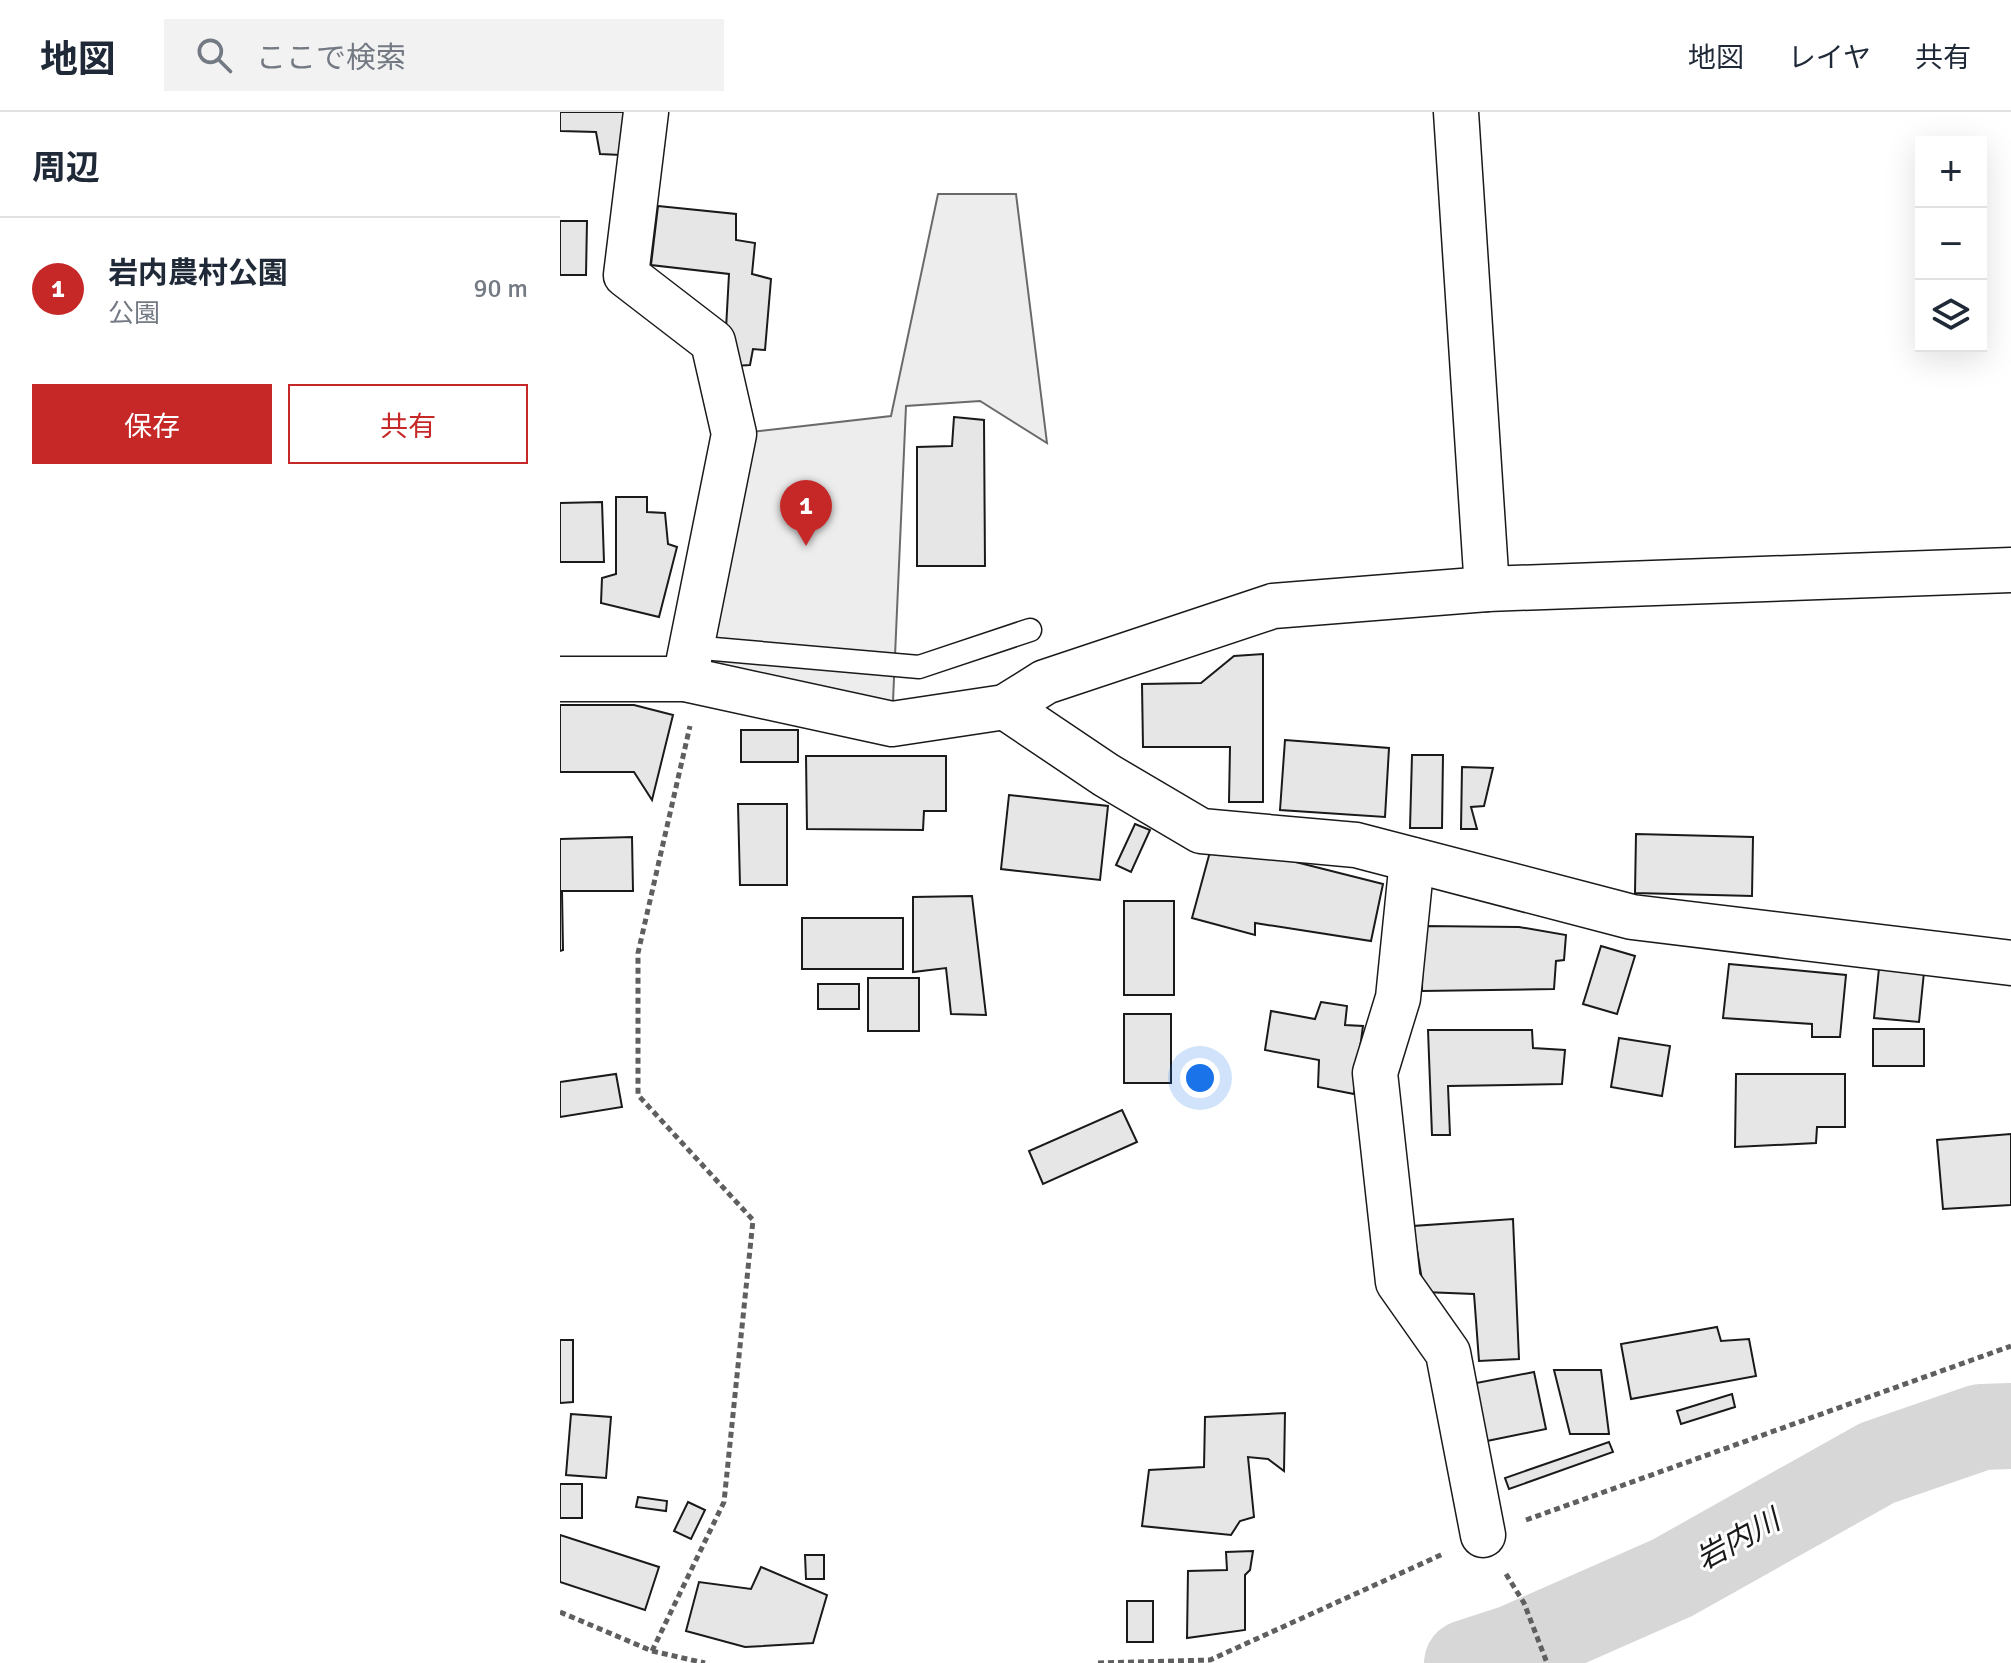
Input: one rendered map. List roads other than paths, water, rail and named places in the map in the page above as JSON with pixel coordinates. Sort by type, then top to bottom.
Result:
[{"type":"street","points":[[646,112],[626,275],[713,342],[734,434],[688,663]]},
{"type":"street","points":[[1456,112],[1487,589]]},
{"type":"street","points":[[560,679],[688,663],[892,724],[1005,707],[1045,682],[1273,606],[1487,589],[2011,570]]},
{"type":"street","points":[[1005,707],[1106,775],[1201,831],[1356,845],[1632,917],[2011,963]]},
{"type":"street","points":[[1412,860],[1398,998],[1375,1073],[1398,1282],[1448,1353],[1483,1535]]},
{"type":"lane","points":[[688,663],[919,667],[1030,630]]},
{"type":"waterway","name":"岩内川","points":[[1467,1663],[1513,1648],[1672,1578],[1877,1463],[1981,1427],[2011,1426]]},
{"type":"place","name":"岩内農村公園","points":[[806,546]]}]
